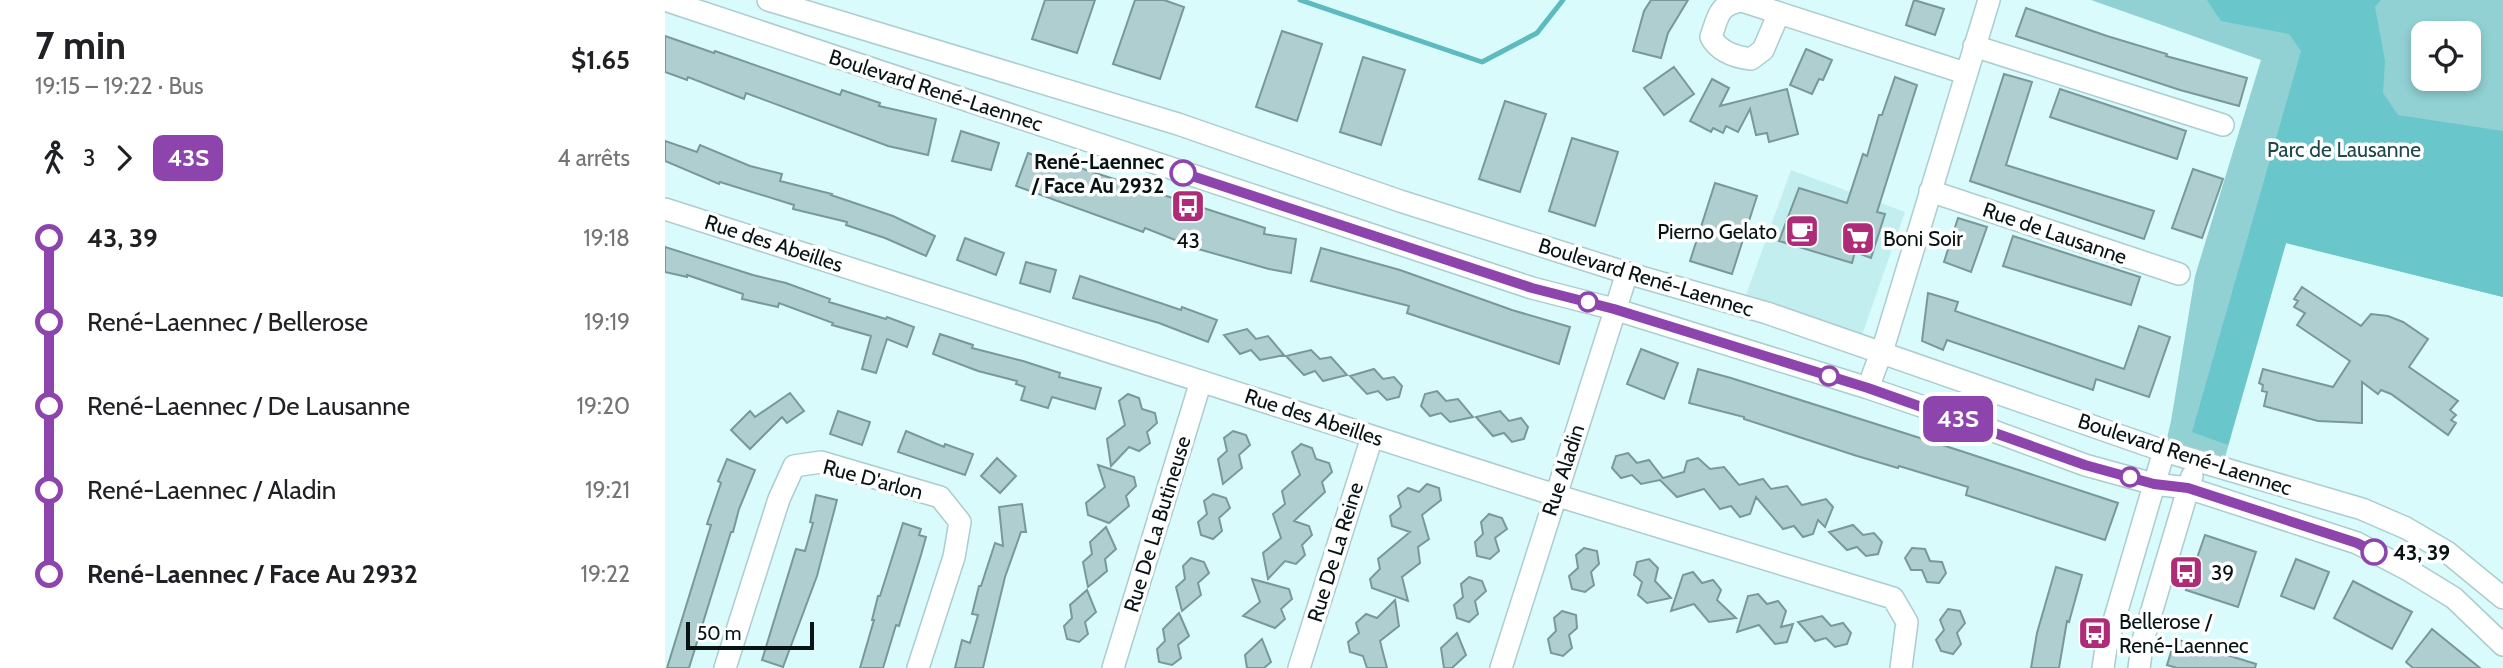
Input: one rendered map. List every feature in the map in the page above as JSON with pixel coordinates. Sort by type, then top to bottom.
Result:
[{"type":"street","name":"Boulevard René-Laennec","points":[[665,0],[1532,288],[1614,309],[1868,388],[2085,465],[2154,484],[2188,488],[2357,543],[2454,598],[2503,645]]},
{"type":"street","name":"Boulevard René-Laennec","points":[[768,0],[1178,124],[1400,201],[1627,273],[1767,313],[2164,450],[2362,509],[2395,523],[2447,552],[2503,598]]},
{"type":"street","points":[[1868,388],[1882,352],[1989,0]]},
{"type":"street","points":[[1779,13],[1965,73]]},
{"type":"street","points":[[1974,46],[2223,125]]},
{"type":"street","name":"Rue de Lausanne","points":[[1930,191],[2179,274]]},
{"type":"street","name":"Rue des Abeilles","points":[[665,209],[1555,495],[1893,598],[1907,622],[1901,668]]},
{"type":"street","name":"Rue Aladin","points":[[1501,668],[1627,273]]},
{"type":"street","name":"Rue De La Butineuse","points":[[1113,668],[1201,381]]},
{"type":"street","name":"Rue De La Reine","points":[[1299,668],[1372,437]]},
{"type":"street","points":[[2103,668],[2106,648],[2164,450]]},
{"type":"street","points":[[2139,668],[2143,640],[2197,460]]},
{"type":"street","name":"Rue D'arlon","points":[[725,668],[779,499],[794,466],[821,462],[940,497],[960,522],[954,557],[918,668]]},
{"type":"shaded area","points":[[1791,170],[1905,212],[1859,344],[1742,306]]},
{"type":"green space","name":"Parc de Lausanne","points":[[2091,0],[2503,0],[2503,297],[2286,243],[2222,468],[2164,451],[2195,276],[2261,60]]},
{"type":"green space","name":"Parc de Lausanne","points":[[2207,0],[2381,0],[2375,7],[2385,61],[2383,93],[2398,115],[2503,131],[2503,297],[2286,243],[2228,445],[2192,432],[2301,51],[2289,34],[2221,21]]},
{"type":"building","points":[[1045,0],[1095,0],[1077,53],[1032,39]]},
{"type":"building","points":[[1135,0],[1164,0],[1184,7],[1160,79],[1113,64]]},
{"type":"building","points":[[1651,0],[1688,0],[1668,33],[1661,58],[1633,51],[1644,11]]},
{"type":"building","points":[[1914,0],[1944,9],[1935,35],[1906,25]]},
{"type":"building","points":[[2026,8],[2167,54],[2166,56],[2247,78],[2239,106],[2180,90],[2016,36]]},
{"type":"building","points":[[1282,31],[1322,44],[1297,121],[1256,107]]},
{"type":"building","points":[[665,36],[840,95],[842,90],[880,103],[879,106],[936,119],[928,155],[888,146],[746,93],[744,99],[688,77],[687,80],[665,72]]},
{"type":"building","points":[[1806,49],[1832,60],[1823,80],[1819,79],[1812,94],[1790,85]]},
{"type":"building","points":[[1363,57],[1405,70],[1381,145],[1340,132]]},
{"type":"building","points":[[1674,67],[1694,94],[1664,115],[1644,88]]},
{"type":"building","points":[[2004,74],[2032,82],[2006,165],[2154,211],[2144,239],[1970,181]]},
{"type":"building","points":[[1895,77],[1917,85],[1877,212],[1885,214],[1871,258],[1855,252],[1852,263],[1779,241],[1799,188],[1847,203],[1863,154],[1867,156],[1879,115],[1882,115]]},
{"type":"building","points":[[1712,79],[1729,88],[1720,106],[1787,89],[1798,134],[1769,142],[1767,133],[1756,135],[1750,109],[1738,132],[1726,126],[1723,133],[1713,128],[1711,132],[1690,121]]},
{"type":"building","points":[[2060,89],[2186,131],[2177,159],[2050,117]]},
{"type":"building","points":[[1505,101],[1546,114],[1520,192],[1479,179]]},
{"type":"building","points":[[961,131],[999,143],[991,170],[952,161]]},
{"type":"building","points":[[1572,138],[1618,152],[1595,226],[1549,211]]},
{"type":"building","points":[[665,141],[697,152],[700,145],[750,166],[782,174],[780,181],[832,194],[893,216],[935,236],[926,256],[846,225],[847,222],[793,209],[794,205],[720,182],[719,184],[665,161]]},
{"type":"building","points":[[1028,153],[1265,228],[1264,234],[1296,239],[1291,273],[1198,249],[1145,228],[1143,232],[1016,186]]},
{"type":"building","points":[[2193,169],[2223,179],[2202,238],[2172,228]]},
{"type":"building","points":[[1715,183],[1757,196],[1732,274],[1690,261]]},
{"type":"building","points":[[1958,218],[1987,227],[1971,272],[1944,262]]},
{"type":"building","points":[[2013,236],[2140,277],[2131,305],[2003,266]]},
{"type":"building","points":[[965,238],[1004,253],[996,275],[957,260]]},
{"type":"building","points":[[665,247],[786,283],[830,299],[829,302],[914,327],[907,347],[887,339],[876,373],[862,369],[871,336],[832,325],[833,323],[779,303],[778,307],[742,299],[743,294],[687,275],[665,272]]},
{"type":"building","points":[[1321,248],[1400,270],[1512,310],[1570,327],[1559,364],[1407,313],[1409,306],[1311,281]]},
{"type":"building","points":[[1026,262],[1056,270],[1050,292],[1020,283]]},
{"type":"building","points":[[1080,276],[1217,320],[1208,342],[1159,323],[1073,298]]},
{"type":"building","points":[[2302,287],[2361,326],[2371,314],[2388,316],[2403,322],[2428,339],[2409,367],[2458,401],[2450,410],[2456,415],[2451,420],[2456,423],[2448,435],[2391,394],[2381,390],[2378,394],[2362,382],[2362,423],[2318,421],[2264,406],[2267,392],[2262,391],[2263,385],[2259,383],[2263,369],[2333,387],[2350,361],[2297,325],[2305,313],[2294,307],[2298,301],[2294,299]]},
{"type":"building","points":[[1928,293],[1958,302],[1955,311],[2124,369],[2139,326],[2170,337],[2149,397],[2096,379],[2093,390],[1947,340],[1943,350],[1922,341]]},
{"type":"building","points":[[1247,329],[1256,339],[1268,336],[1284,355],[1260,360],[1251,350],[1240,354],[1224,335]]},
{"type":"building","points":[[940,334],[973,345],[972,348],[1023,361],[1060,373],[1059,377],[1101,388],[1095,409],[1052,397],[1048,408],[1021,400],[1025,387],[1016,384],[1017,381],[978,371],[933,354]]},
{"type":"building","points":[[1641,349],[1678,363],[1664,399],[1627,384]]},
{"type":"building","points":[[1311,350],[1320,359],[1331,357],[1347,375],[1323,381],[1315,371],[1304,375],[1286,356]]},
{"type":"building","points":[[1374,369],[1383,379],[1394,377],[1402,386],[1399,397],[1387,400],[1378,391],[1367,394],[1350,376]]},
{"type":"building","points":[[1698,369],[2118,503],[2105,540],[1966,495],[1968,487],[1857,456],[1744,417],[1689,403]]},
{"type":"building","points":[[1437,391],[1446,401],[1458,399],[1473,417],[1450,422],[1441,413],[1430,416],[1421,406],[1425,394]]},
{"type":"building","points":[[790,393],[804,411],[787,423],[782,417],[750,449],[731,430],[750,411],[755,417]]},
{"type":"building","points":[[1128,394],[1139,398],[1142,409],[1155,413],[1157,423],[1147,432],[1150,443],[1139,451],[1129,447],[1111,466],[1107,439],[1125,425],[1119,401]]},
{"type":"building","points":[[838,411],[870,422],[862,445],[830,434]]},
{"type":"building","points":[[1500,411],[1509,421],[1521,418],[1528,427],[1524,439],[1512,442],[1504,433],[1493,436],[1476,417]]},
{"type":"building","points":[[906,431],[944,447],[945,444],[973,454],[965,475],[898,452]]},
{"type":"building","points":[[1233,431],[1246,435],[1250,445],[1239,455],[1242,468],[1223,484],[1218,459],[1227,451],[1224,438]]},
{"type":"building","points":[[1301,444],[1312,448],[1316,459],[1329,463],[1332,472],[1322,482],[1325,492],[1294,521],[1309,526],[1312,535],[1302,545],[1305,555],[1296,564],[1285,561],[1268,579],[1263,553],[1281,538],[1273,514],[1285,504],[1282,491],[1300,475],[1292,452]]},
{"type":"building","points":[[1628,453],[1637,463],[1649,460],[1663,478],[1684,472],[1687,461],[1698,458],[1710,469],[1724,467],[1739,485],[1763,479],[1771,489],[1787,486],[1802,505],[1826,499],[1833,507],[1825,527],[1818,520],[1813,534],[1803,537],[1794,526],[1783,529],[1756,497],[1750,514],[1740,517],[1731,506],[1720,509],[1704,489],[1677,497],[1660,480],[1641,484],[1632,475],[1621,478],[1612,468],[1616,456]]},
{"type":"building","points":[[997,458],[1016,476],[1000,493],[981,476]]},
{"type":"building","points":[[727,459],[755,470],[731,532],[689,668],[667,668],[711,525],[707,524],[721,483],[718,481]]},
{"type":"building","points":[[1098,465],[1134,477],[1136,486],[1126,496],[1129,506],[1109,523],[1088,515],[1086,503],[1105,487]]},
{"type":"building","points":[[1427,484],[1439,488],[1441,500],[1422,515],[1429,539],[1418,547],[1420,563],[1402,577],[1408,601],[1372,588],[1370,579],[1380,569],[1378,559],[1410,532],[1392,526],[1390,516],[1401,507],[1398,496],[1408,488],[1419,492]]},
{"type":"building","points":[[1213,494],[1226,498],[1230,508],[1219,518],[1222,531],[1213,539],[1201,535],[1198,522],[1207,514],[1204,501]]},
{"type":"building","points":[[816,495],[837,500],[817,576],[783,667],[762,660],[796,549],[805,551],[813,523],[810,522]]},
{"type":"building","points":[[1022,504],[1026,532],[1021,532],[1005,577],[983,668],[955,668],[962,640],[970,643],[978,615],[972,614],[979,586],[995,543],[1003,546],[999,507]]},
{"type":"building","points":[[1489,514],[1502,518],[1507,529],[1495,538],[1499,551],[1490,559],[1477,556],[1475,542],[1483,534],[1481,522]]},
{"type":"building","points":[[903,523],[921,529],[919,535],[926,537],[921,555],[883,668],[860,668],[878,596]]},
{"type":"building","points":[[1853,525],[1863,535],[1874,533],[1882,542],[1878,554],[1866,556],[1857,547],[1847,550],[1829,532]]},
{"type":"building","points":[[1106,527],[1116,549],[1105,559],[1107,571],[1088,587],[1083,562],[1092,554],[1090,542]]},
{"type":"building","points":[[2205,535],[2256,552],[2238,607],[2186,590]]},
{"type":"building","points":[[1584,548],[1597,551],[1599,564],[1591,572],[1594,585],[1585,592],[1572,589],[1569,576],[1578,568],[1576,555]]},
{"type":"building","points":[[1912,548],[1925,549],[1930,561],[1942,562],[1946,573],[1939,583],[1927,582],[1922,570],[1911,570],[1905,558]]},
{"type":"building","points":[[1191,558],[1204,562],[1209,573],[1198,583],[1201,595],[1182,611],[1176,587],[1185,579],[1183,566]]},
{"type":"building","points":[[1649,559],[1658,568],[1655,581],[1671,598],[1647,603],[1638,595],[1642,582],[1634,575],[1637,562]]},
{"type":"building","points":[[2296,559],[2329,572],[2314,609],[2281,596]]},
{"type":"building","points":[[2056,567],[2082,575],[2069,622],[2067,621],[2059,668],[2031,668],[2037,633]]},
{"type":"building","points":[[1693,572],[1702,583],[1713,580],[1721,590],[1717,600],[1736,618],[1709,622],[1694,604],[1671,611],[1683,575]]},
{"type":"building","points":[[1469,577],[1482,581],[1486,591],[1475,601],[1478,614],[1469,622],[1457,618],[1454,605],[1463,597],[1461,584]]},
{"type":"building","points":[[1252,579],[1289,589],[1292,599],[1281,609],[1285,619],[1275,628],[1243,616],[1260,602]]},
{"type":"building","points":[[2353,581],[2412,612],[2392,649],[2334,618]]},
{"type":"building","points":[[1087,590],[1096,612],[1085,622],[1088,634],[1079,642],[1067,639],[1064,626],[1072,618],[1070,605]]},
{"type":"building","points":[[1758,594],[1767,604],[1778,601],[1786,611],[1781,627],[1793,624],[1787,642],[1775,644],[1759,625],[1737,632],[1748,596]]},
{"type":"building","points":[[1395,600],[1399,626],[1380,641],[1387,668],[1367,668],[1363,656],[1350,652],[1348,642],[1359,633],[1356,623],[1366,614],[1377,618]]},
{"type":"building","points":[[1948,609],[1960,611],[1965,623],[1957,633],[1961,644],[1953,654],[1941,651],[1936,640],[1944,630],[1940,620]]},
{"type":"building","points":[[1562,611],[1576,615],[1577,628],[1569,635],[1572,648],[1563,656],[1551,653],[1548,639],[1556,631],[1554,618]]},
{"type":"building","points":[[1179,613],[1189,636],[1178,645],[1181,658],[1172,665],[1159,662],[1157,649],[1165,641],[1163,629]]},
{"type":"building","points":[[1822,616],[1831,626],[1843,623],[1851,633],[1847,644],[1835,647],[1826,638],[1815,641],[1798,622]]},
{"type":"building","points":[[2432,629],[2480,668],[2413,668],[2406,662]]},
{"type":"building","points":[[1457,633],[1466,655],[1452,668],[1444,668],[1441,648]]},
{"type":"building","points":[[1262,639],[1271,662],[1264,668],[1247,668],[1245,655]]},
{"type":"building","points":[[2175,639],[2256,664],[2255,668],[2177,668],[2167,665]]},
{"type":"waterway","points":[[1300,0],[1482,62],[1537,33],[1563,0]]},
{"type":"bus line","name":"43S","points":[[1183,173],[1532,288],[1614,309],[1868,388],[2085,465],[2154,484],[2188,488],[2357,543],[2374,552]]},
{"type":"place","name":"René-Laennec / Face Au 2932","points":[[1183,173]]},
{"type":"place","name":"43","points":[[1188,206]]},
{"type":"place","name":"Pierno Gelato","points":[[1802,231]]},
{"type":"place","name":"Boni Soir","points":[[1858,238]]},
{"type":"place","name":"43, 39","points":[[2374,552]]},
{"type":"place","name":"39","points":[[2186,572]]},
{"type":"place","name":"Bellerose / René-Laennec","points":[[2095,633]]}]
